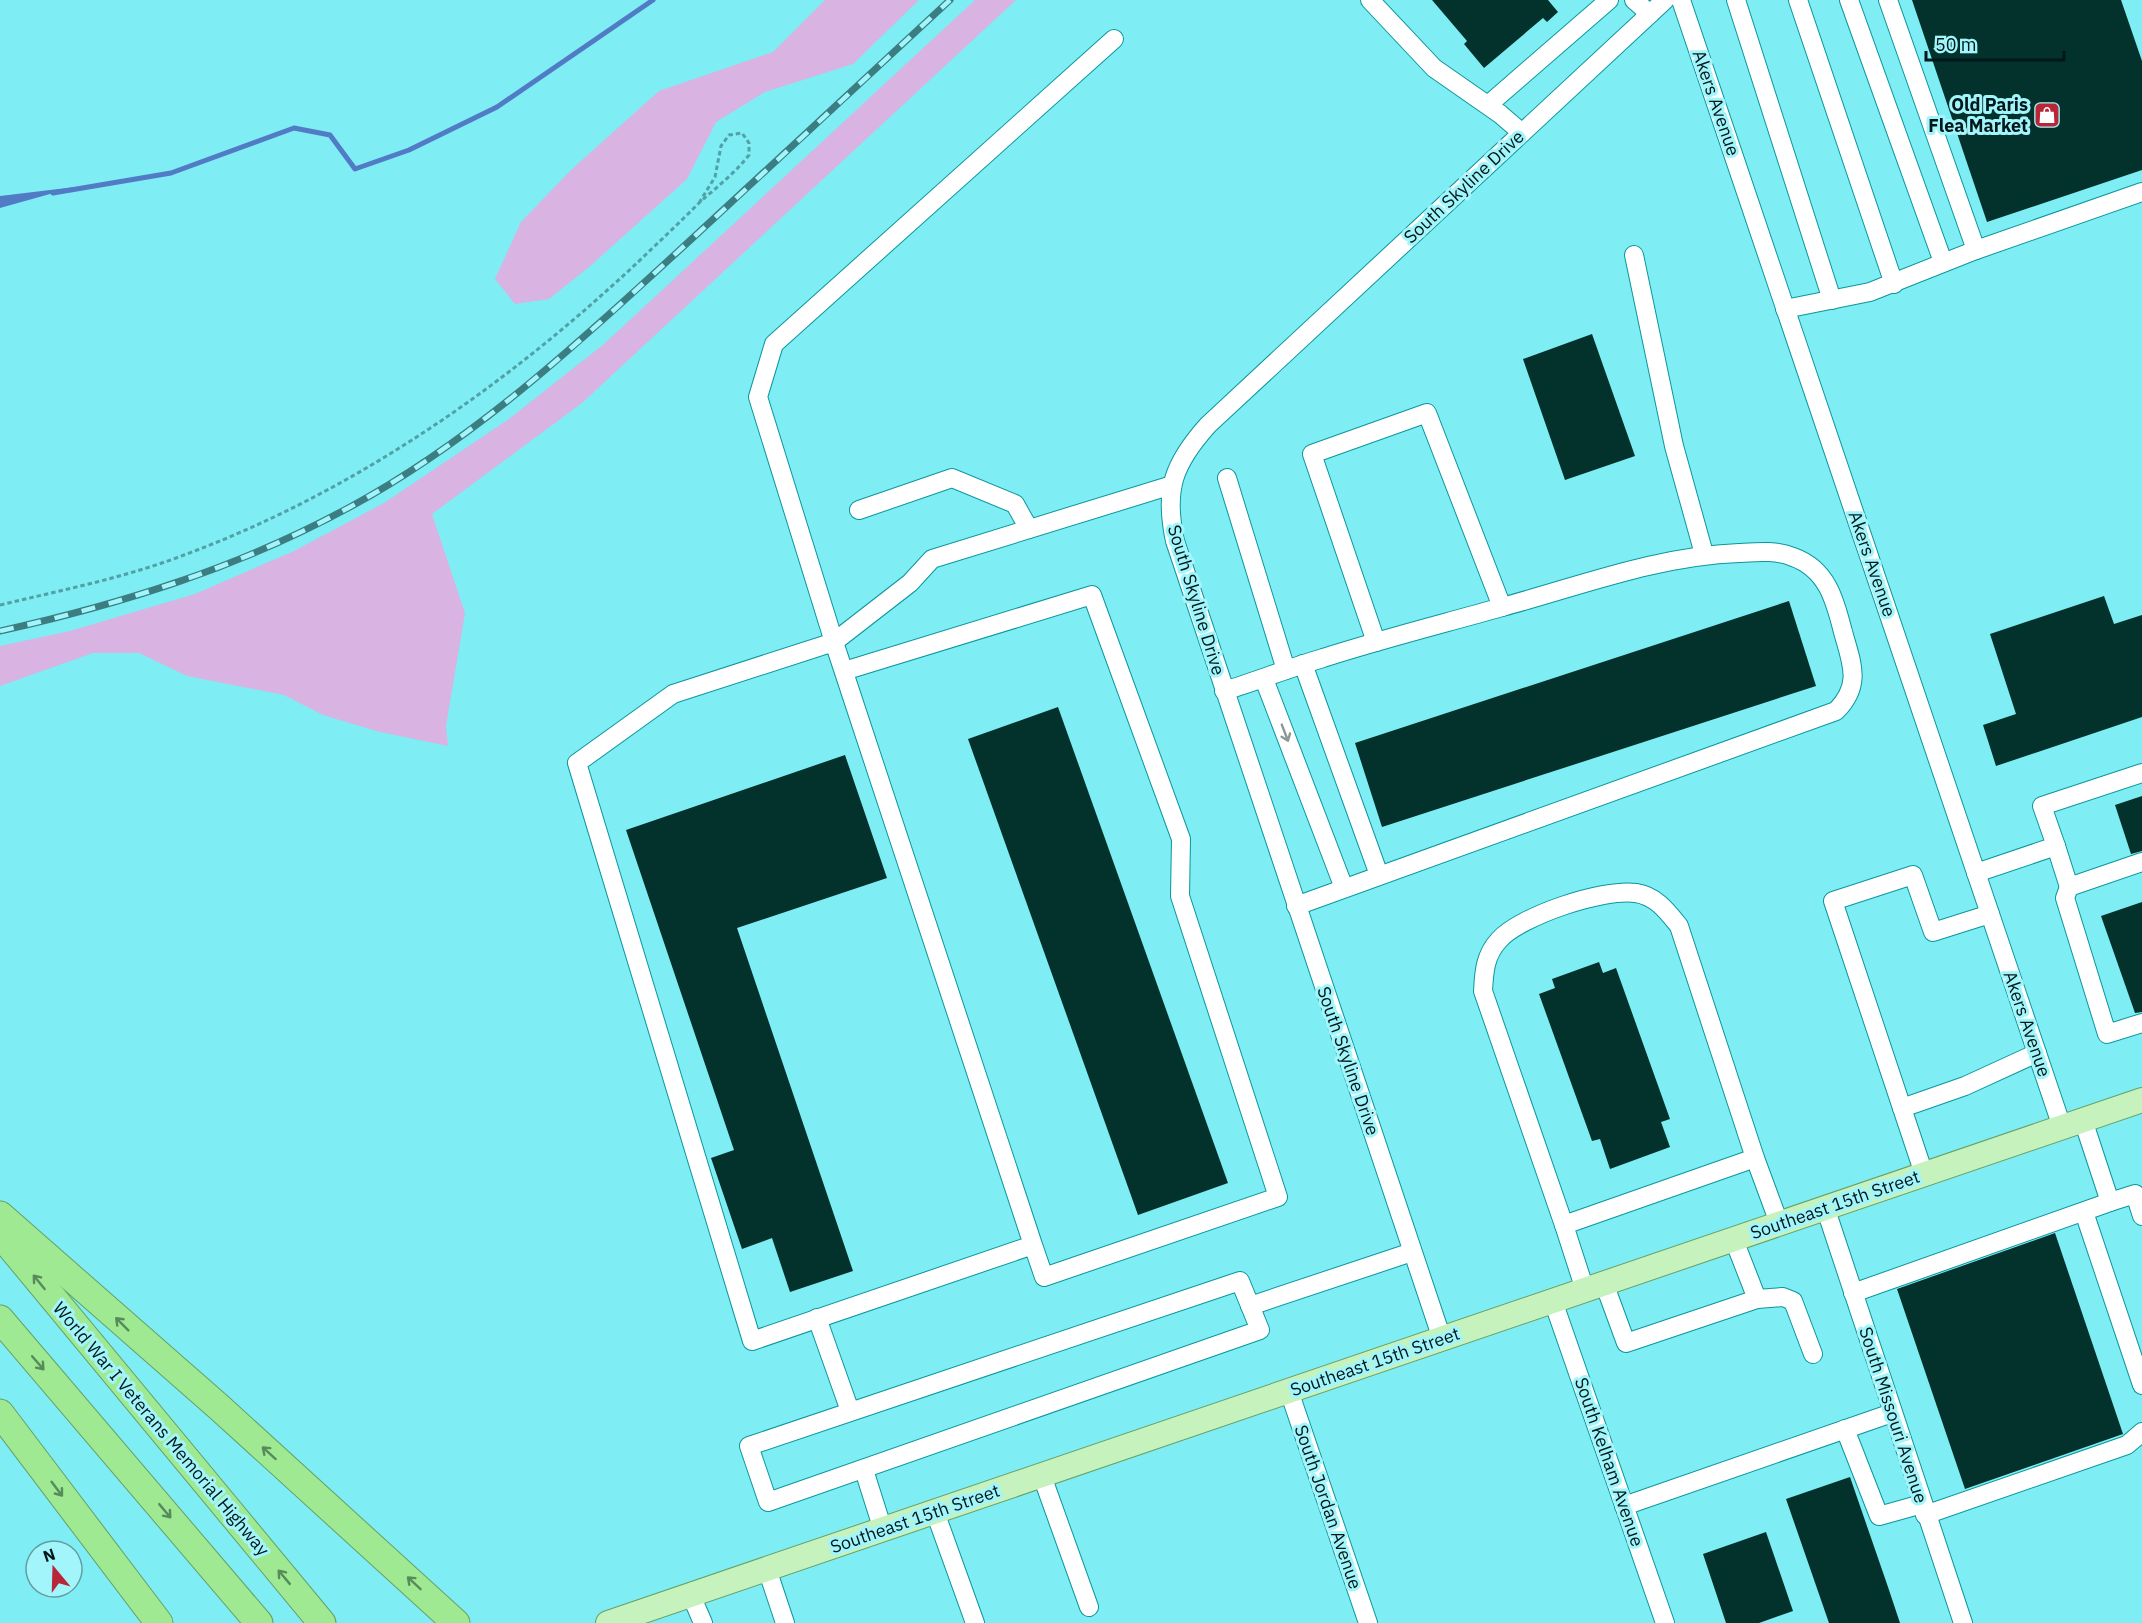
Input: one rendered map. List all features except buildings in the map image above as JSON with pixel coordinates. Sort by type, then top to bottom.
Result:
[{"type":"highway","points":[[0,1215],[228,1416],[456,1623]]},
{"type":"highway","name":"World War I Veterans Memorial Highway","points":[[0,1234],[322,1623]]},
{"type":"highway","points":[[0,1319],[259,1623]]},
{"type":"highway","points":[[0,1413],[159,1623]]},
{"type":"main road","name":"Southeast 15th Street","points":[[612,1622],[653,1616],[692,1595],[766,1569],[2142,1100]]},
{"type":"street","points":[[1370,0],[1434,68],[1488,105],[1522,133]]},
{"type":"street","points":[[1488,105],[1608,0]]},
{"type":"street","points":[[1634,0],[1650,14]]},
{"type":"street","name":"South Skyline Drive","points":[[1442,1339],[1174,542],[1170,522],[1172,485],[1179,461],[1208,425],[1665,0]]},
{"type":"street","name":"Akers Avenue","points":[[1681,0],[2037,1053],[2110,1202]]},
{"type":"street","points":[[1736,0],[1832,300]]},
{"type":"street","points":[[1798,0],[1894,284]]},
{"type":"street","points":[[1850,0],[1943,262]]},
{"type":"street","points":[[1888,0],[1976,250]]},
{"type":"street","points":[[844,671],[1092,595],[1181,839],[1180,896],[1278,1197],[1044,1277],[834,642],[758,397],[774,344],[1114,39]]},
{"type":"street","points":[[1785,309],[1894,284],[1943,262],[2142,192]]},
{"type":"street","points":[[1634,255],[1674,446],[1704,554]]},
{"type":"street","points":[[1376,642],[1312,454],[1426,413],[1502,607]]},
{"type":"street","points":[[859,510],[952,478],[1015,504],[1029,529]]},
{"type":"street","points":[[1227,478],[1294,667],[1379,875]]},
{"type":"street","points":[[1033,1245],[752,1341],[577,763],[673,694],[834,642],[910,583],[932,559],[1172,485]]},
{"type":"street","points":[[1224,691],[1376,642],[1635,568],[1704,554],[1772,552],[1792,556],[1813,566],[1824,578],[1837,607],[1852,664],[1853,687],[1849,698],[1836,711],[1296,906]]},
{"type":"street","points":[[1264,679],[1344,888]]},
{"type":"street","points":[[2142,773],[2042,806],[2069,887],[2065,898],[2108,1034],[2142,1023]]},
{"type":"street","points":[[1976,873],[2056,846]]},
{"type":"street","points":[[2069,887],[2142,862]]},
{"type":"street","points":[[1924,1174],[1833,901],[1913,875],[1933,932],[1990,914]]},
{"type":"street","points":[[1779,1223],[1755,1158],[1679,926],[1662,904],[1637,893],[1609,894],[1562,906],[1524,923],[1499,939],[1485,962],[1483,991],[1564,1225],[1594,1287],[1626,1343],[1756,1299],[1783,1297],[1793,1301],[1813,1354]]},
{"type":"street","points":[[1902,1108],[1965,1086],[2037,1053]]},
{"type":"street","points":[[1564,1225],[1755,1158]]},
{"type":"street","points":[[1853,1293],[2135,1194],[2142,1216]]},
{"type":"street","name":"South Missouri Avenue","points":[[1825,1207],[1963,1623]]},
{"type":"street","points":[[2084,1212],[2142,1385]]},
{"type":"street","points":[[1734,1240],[1756,1299]]},
{"type":"street","points":[[1250,1306],[1412,1252]]},
{"type":"street","points":[[1240,1281],[1250,1306],[1260,1330],[768,1502],[748,1446],[1240,1281]]},
{"type":"street","name":"South Kelham Avenue","points":[[1553,1301],[1665,1623]]},
{"type":"street","points":[[817,1318],[849,1412]]},
{"type":"street","name":"South Jordan Avenue","points":[[1288,1391],[1368,1623]]},
{"type":"street","points":[[1624,1506],[1892,1413]]},
{"type":"street","points":[[1845,1429],[1879,1516],[1924,1509],[2127,1445],[2142,1432]]},
{"type":"street","points":[[864,1470],[883,1530]]},
{"type":"street","points":[[1042,1476],[1089,1607]]},
{"type":"street","points":[[935,1512],[975,1623]]},
{"type":"street","points":[[766,1569],[785,1623]]},
{"type":"street","points":[[692,1595],[703,1623]]},
{"type":"path","points":[[0,605],[109,579],[183,556],[268,521],[348,480],[436,425],[530,355],[616,283],[749,155],[749,143],[742,134],[729,135],[721,146],[715,177],[699,203]]},
{"type":"shaded area","points":[[825,0],[919,0],[853,64],[765,92],[716,122],[687,179],[589,267],[549,299],[515,304],[495,279],[521,222],[571,170],[659,91],[773,52]]},
{"type":"shaded area","points":[[975,0],[1016,0],[582,403],[432,514],[465,613],[446,726],[448,746],[380,732],[323,715],[284,695],[187,676],[139,653],[93,653],[0,686],[0,646],[70,631],[195,594],[294,551],[384,503],[509,419],[604,344]]},
{"type":"water","points":[[75,187],[0,208],[0,196]]},
{"type":"waterway","points":[[53,193],[171,173],[294,128],[330,135],[355,169],[409,150],[497,107],[653,0]]},
{"type":"railway","points":[[0,631],[135,596],[266,548],[350,507],[437,453],[478,424],[596,326],[950,0]]},
{"type":"place","name":"Old Paris Flea Market","points":[[2047,115]]}]
